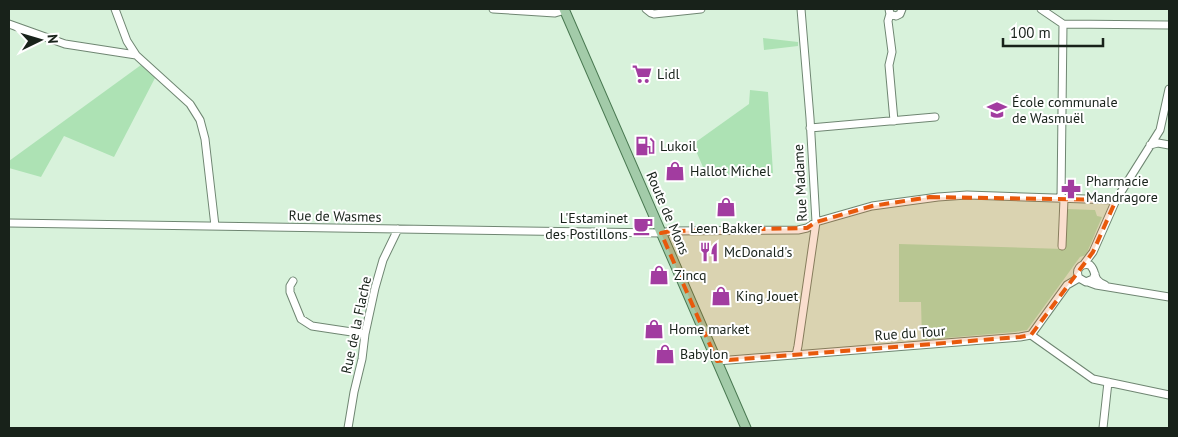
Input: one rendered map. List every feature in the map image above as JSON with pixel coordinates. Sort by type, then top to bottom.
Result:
[{"type":"main road","name":"Route de Mons","points":[[564,10],[746,428]]},
{"type":"street","points":[[115,9],[127,41],[136,55],[190,104],[200,120],[205,139],[215,226]]},
{"type":"street","points":[[493,9],[555,13],[564,10]]},
{"type":"street","points":[[646,9],[654,14],[700,9]]},
{"type":"street","name":"Rue Madame","points":[[796,354],[816,222],[801,9]]},
{"type":"street","points":[[889,11],[894,16],[899,16],[902,9]]},
{"type":"street","points":[[1041,9],[1064,24],[1169,26]]},
{"type":"street","points":[[889,11],[888,20],[892,52],[889,65],[894,121]]},
{"type":"street","points":[[9,24],[65,44],[136,55]]},
{"type":"street","points":[[1062,246],[1064,24]]},
{"type":"street","points":[[1167,393],[1093,379],[1031,335],[1079,267],[1088,265],[1093,260],[1093,252],[1116,200],[1160,130],[1169,89]]},
{"type":"street","points":[[810,128],[935,117]]},
{"type":"street","points":[[1150,144],[1169,145]]},
{"type":"street","name":"Rue de Wasmes","points":[[9,223],[661,233],[671,231],[798,230],[807,228],[816,222],[872,206],[938,197],[967,195],[1116,200]]},
{"type":"street","name":"Rue de la Flache","points":[[348,428],[365,334],[379,272],[398,229]]},
{"type":"street","points":[[1088,265],[1094,269],[1098,281],[1107,287]]},
{"type":"street","points":[[1077,270],[1079,278],[1083,282],[1169,297]]},
{"type":"street","points":[[1088,282],[1093,279],[1095,274]]},
{"type":"street","points":[[1067,285],[1079,278]]},
{"type":"street","points":[[293,281],[290,286],[290,292],[301,320],[312,326],[365,334]]},
{"type":"street","name":"Rue du Tour","points":[[716,361],[1020,338],[1031,335]]},
{"type":"street","points":[[1103,428],[1108,382]]},
{"type":"highlighted area","points":[[930,197],[1116,200],[1093,252],[1031,335],[717,361],[661,233],[671,231],[807,228],[816,222],[872,206]]},
{"type":"green space","points":[[763,38],[798,42],[798,46],[764,50]]},
{"type":"green space","points":[[141,65],[155,78],[114,157],[64,136],[41,177],[9,168],[9,161]]},
{"type":"green space","points":[[750,90],[768,92],[773,173],[750,176],[706,174],[693,144],[749,104]]},
{"type":"green space","points":[[1066,209],[1095,210],[1097,216],[1102,217],[1086,255],[1080,257],[1027,330],[922,340],[921,302],[899,302],[899,244],[1064,249]]},
{"type":"place","name":"Lidl","points":[[642,74]]},
{"type":"place","name":"École communale de Wasmuël","points":[[997,110]]},
{"type":"place","name":"Lukoil","points":[[645,146]]},
{"type":"place","name":"Hallot Michel","points":[[675,171]]},
{"type":"place","name":"Pharmacie Mandragore","points":[[1071,189]]},
{"type":"place","name":"Leen Bakker","points":[[726,207]]},
{"type":"place","name":"L'Estaminet des Postillons","points":[[643,226]]},
{"type":"place","name":"McDonald's","points":[[709,252]]},
{"type":"place","name":"Zincq","points":[[659,275]]},
{"type":"place","name":"King Jouet","points":[[721,296]]},
{"type":"place","name":"Home market","points":[[654,329]]},
{"type":"place","name":"Babylon","points":[[665,354]]}]
